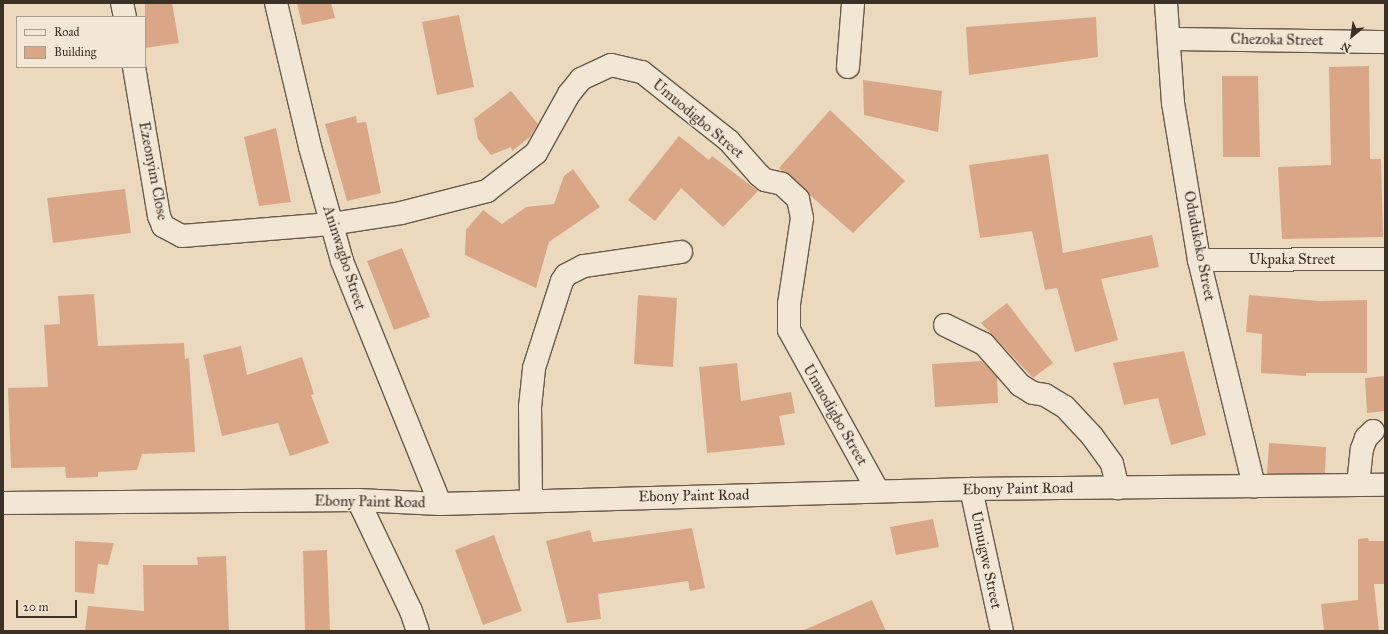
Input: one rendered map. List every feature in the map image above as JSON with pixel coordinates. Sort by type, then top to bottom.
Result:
[{"type":"street","points":[[122,3],[125,16]]},
{"type":"street","name":"Aninwagbo Street","points":[[276,3],[331,224],[356,299],[440,504]]},
{"type":"street","points":[[848,67],[853,3]]},
{"type":"street","name":"Odudukoko Street","points":[[1166,3],[1173,103],[1199,260],[1254,486]]},
{"type":"street","name":"Chezoka Street","points":[[1169,39],[1385,42]]},
{"type":"street","name":"Umuodigbo Street","points":[[331,224],[401,213],[487,192],[536,153],[569,94],[581,79],[611,65],[642,72],[729,141],[762,178],[782,184],[798,199],[802,218],[789,304],[789,330],[878,492]]},
{"type":"street","name":"Ezeonyim Close","points":[[134,68],[163,226],[182,236],[211,235],[331,224]]},
{"type":"street","points":[[531,501],[530,407],[534,368],[562,281],[566,275],[584,266],[681,252]]},
{"type":"street","name":"Ukpaka Street","points":[[1199,260],[1385,259]]},
{"type":"street","points":[[945,325],[984,344],[1020,385],[1033,392],[1045,395],[1065,407],[1092,436],[1112,464],[1118,488]]},
{"type":"street","points":[[1358,485],[1362,449],[1366,438],[1373,431]]},
{"type":"street","name":"Ebony Paint Road","points":[[3,503],[358,500],[440,504],[971,489],[1385,485]]},
{"type":"street","name":"Umuigwe Street","points":[[971,489],[1002,631]]},
{"type":"street","points":[[358,500],[411,611],[418,631]]},
{"type":"building","points":[[145,3],[172,3],[179,43],[146,48]]},
{"type":"building","points":[[297,3],[331,3],[335,18],[302,25]]},
{"type":"building","points":[[459,15],[474,87],[437,95],[422,22]]},
{"type":"building","points":[[1096,17],[1098,57],[969,75],[966,27]]},
{"type":"building","points":[[1369,66],[1370,159],[1381,159],[1383,237],[1282,239],[1278,167],[1331,165],[1329,67]]},
{"type":"building","points":[[1222,76],[1258,76],[1260,157],[1223,157]]},
{"type":"building","points":[[863,80],[942,91],[938,132],[864,115]]},
{"type":"building","points":[[511,91],[538,124],[530,137],[512,151],[511,147],[491,155],[478,139],[474,119]]},
{"type":"building","points":[[830,110],[905,181],[853,233],[779,168]]},
{"type":"building","points":[[356,116],[357,123],[366,122],[381,193],[347,201],[325,124]]},
{"type":"building","points":[[276,128],[291,202],[259,206],[244,137]]},
{"type":"building","points":[[679,136],[709,160],[712,156],[758,191],[723,227],[681,188],[655,221],[628,200]]},
{"type":"building","points":[[1048,154],[1063,253],[1152,235],[1159,267],[1101,279],[1118,340],[1075,352],[1057,288],[1045,290],[1032,231],[980,238],[969,165]]},
{"type":"building","points":[[573,169],[600,207],[549,242],[536,288],[465,255],[466,230],[483,210],[502,224],[526,207],[554,204],[564,176]]},
{"type":"building","points":[[125,189],[131,233],[53,243],[47,198]]},
{"type":"building","points":[[402,248],[430,317],[394,330],[367,261]]},
{"type":"building","points":[[94,294],[98,346],[184,343],[185,359],[189,358],[195,452],[142,454],[137,470],[98,472],[98,477],[66,478],[65,467],[11,468],[8,388],[48,387],[44,325],[60,324],[58,296]]},
{"type":"building","points":[[638,295],[677,298],[673,367],[634,364]]},
{"type":"building","points":[[1249,295],[1319,301],[1367,300],[1367,373],[1306,373],[1306,376],[1261,373],[1262,334],[1246,332]]},
{"type":"building","points":[[1007,303],[1053,363],[1033,378],[981,323]]},
{"type":"building","points":[[241,346],[247,375],[302,357],[314,394],[311,395],[329,443],[290,456],[278,423],[222,436],[203,355]]},
{"type":"building","points":[[1184,351],[1206,435],[1171,445],[1158,398],[1124,405],[1113,363]]},
{"type":"building","points":[[982,361],[997,377],[998,403],[935,407],[932,364]]},
{"type":"building","points":[[737,363],[741,401],[791,392],[795,413],[779,416],[785,445],[707,453],[699,367]]},
{"type":"building","points":[[1385,376],[1385,411],[1367,413],[1365,378]]},
{"type":"building","points":[[1269,443],[1326,447],[1325,473],[1267,474]]},
{"type":"building","points":[[933,519],[939,547],[896,555],[890,527]]},
{"type":"building","points":[[692,528],[705,588],[690,591],[688,581],[598,594],[601,619],[567,623],[546,541],[590,530],[593,542]]},
{"type":"building","points":[[494,535],[522,611],[483,625],[455,550]]},
{"type":"building","points":[[1368,538],[1369,541],[1385,541],[1385,584],[1374,584],[1379,631],[1324,631],[1321,604],[1358,600],[1358,539]]},
{"type":"building","points":[[75,541],[114,543],[108,565],[98,564],[94,594],[75,592]]},
{"type":"building","points":[[327,550],[330,631],[305,631],[303,551]]},
{"type":"building","points":[[226,556],[229,631],[85,631],[88,606],[144,611],[143,565],[198,565],[197,557]]},
{"type":"building","points":[[872,600],[886,631],[802,631]]}]
